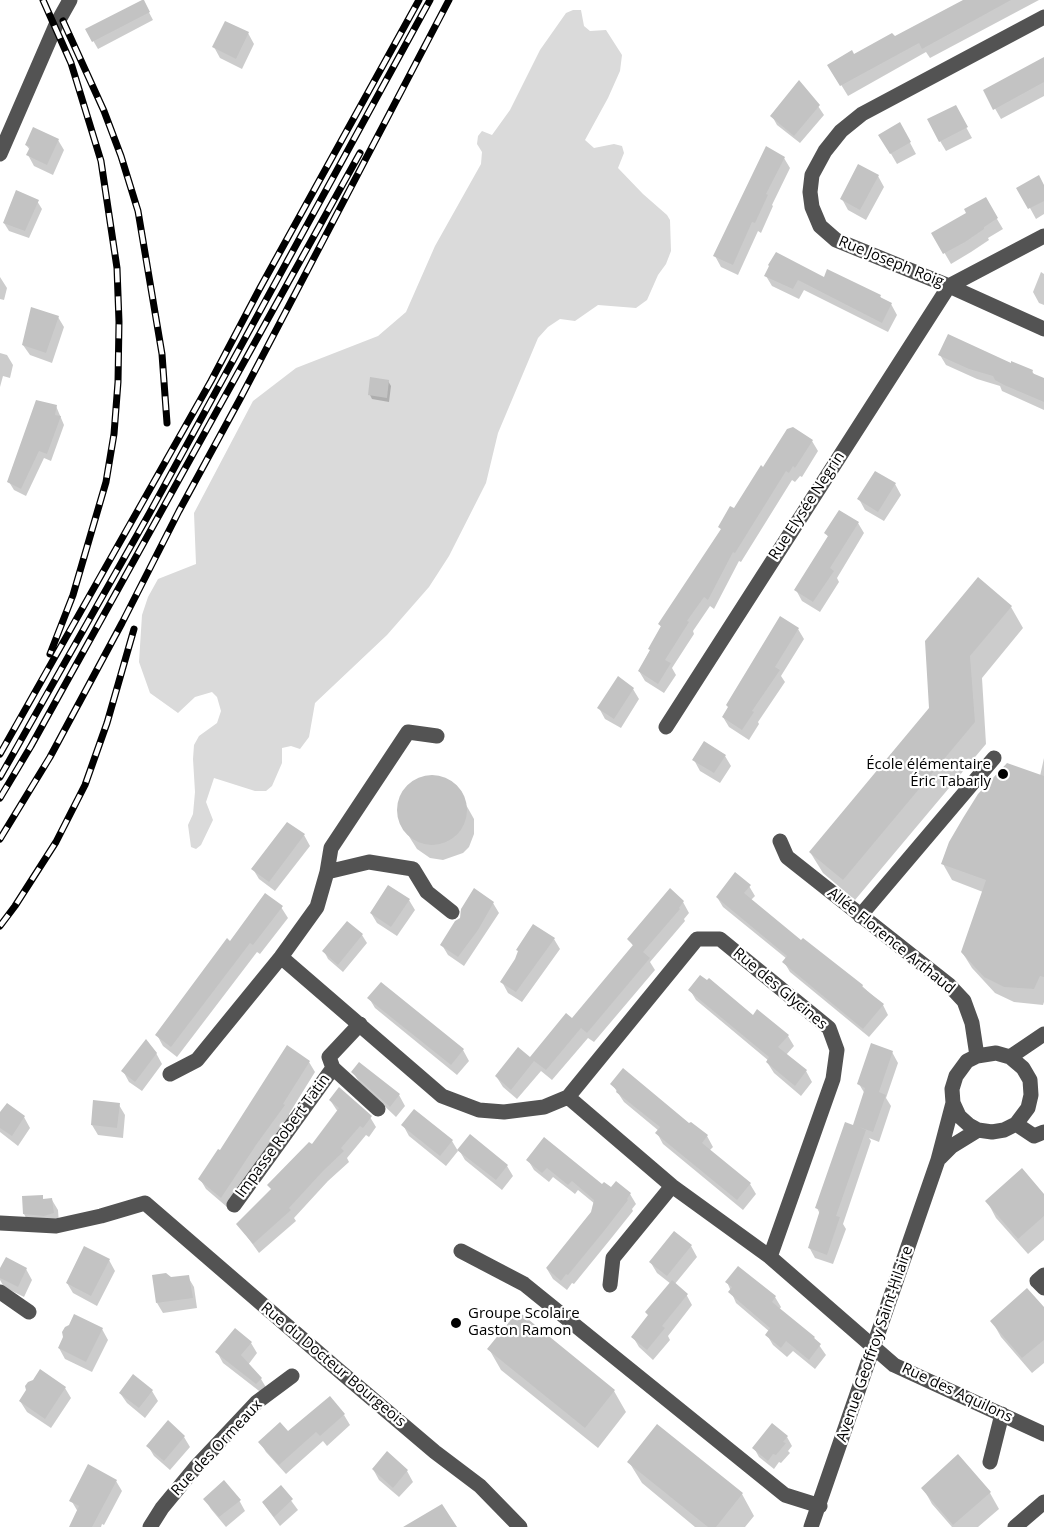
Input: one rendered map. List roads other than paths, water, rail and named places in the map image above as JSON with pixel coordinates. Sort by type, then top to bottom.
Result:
[{"type":"street","points":[[0,154],[56,25],[70,0]]},
{"type":"street","name":"Rue Joseph Roig","points":[[1044,17],[862,114],[841,131],[825,151],[812,176],[810,192],[812,207],[820,226],[836,240],[949,286],[1044,329]]},
{"type":"street","points":[[949,286],[1044,236]]},
{"type":"street","name":"Rue Elysée Negrin","points":[[666,728],[949,286]]},
{"type":"street","points":[[170,1074],[197,1060],[281,957],[317,907],[331,848],[408,732],[437,736]]},
{"type":"street","points":[[860,916],[994,758]]},
{"type":"street","name":"Allée Florence Arthaud","points":[[780,841],[787,857],[949,985],[964,1001],[972,1023],[977,1056]]},
{"type":"street","points":[[327,872],[369,862],[413,869],[427,892],[452,912]]},
{"type":"street","name":"Rue des Glycines","points":[[568,1097],[697,939],[720,939],[829,1028],[837,1050],[833,1079],[770,1257]]},
{"type":"street","points":[[281,957],[442,1096],[479,1110],[504,1112],[544,1107],[568,1097],[672,1186],[770,1257],[874,1348]]},
{"type":"street","name":"Impasse Robert Tatin","points":[[360,1024],[329,1057],[333,1068],[378,1109]]},
{"type":"street","points":[[1010,1057],[1044,1034]]},
{"type":"street","points":[[953,1103],[959,1116],[969,1125],[978,1130],[992,1132],[1017,1124],[1028,1108],[1032,1095],[1030,1080],[1023,1068],[1010,1057],[996,1053],[977,1056]]},
{"type":"street","name":"Avenue Geoffroy Saint-Hilaire","points":[[811,1527],[938,1160],[953,1103],[952,1089],[956,1076],[967,1061],[977,1056]]},
{"type":"street","name":"Impasse Robert Tatin","points":[[234,1205],[333,1068]]},
{"type":"street","points":[[1017,1124],[1034,1136],[1044,1132]]},
{"type":"street","points":[[938,1160],[952,1146],[978,1130]]},
{"type":"street","points":[[610,1285],[613,1258],[672,1186]]},
{"type":"street","name":"Rue du Docteur Bourgeois","points":[[0,1223],[56,1226],[145,1203],[435,1452],[480,1486],[512,1525]]},
{"type":"street","points":[[461,1251],[524,1284],[785,1495],[820,1506]]},
{"type":"street","points":[[1044,1275],[1037,1281],[1044,1288]]},
{"type":"street","points":[[0,1292],[29,1312]]},
{"type":"street","name":"Rue des Aquilons","points":[[874,1348],[894,1365],[1044,1434]]},
{"type":"street","name":"Rue des Ormeaux","points":[[150,1527],[162,1508],[195,1468],[257,1402],[292,1377]]},
{"type":"street","points":[[990,1462],[1002,1414]]},
{"type":"street","points":[[1015,1527],[1044,1502]]},
{"type":"railway","points":[[43,0],[71,63],[101,161],[117,268],[119,322],[114,434],[106,482],[73,595],[50,654]]},
{"type":"railway","points":[[0,754],[211,381],[419,0]]},
{"type":"railway","points":[[0,777],[149,514],[430,0]]},
{"type":"railway","points":[[0,839],[50,757],[122,623],[449,0]]},
{"type":"railway","points":[[63,21],[104,111],[138,211],[162,354],[167,423]]},
{"type":"railway","points":[[0,798],[360,153]]},
{"type":"railway","points":[[0,926],[56,842],[85,785],[107,723],[134,629]]},
{"type":"place","name":"École élémentaire Éric Tabarly","points":[[1003,774]]},
{"type":"place","name":"Groupe Scolaire Gaston Ramon","points":[[456,1323]]}]
